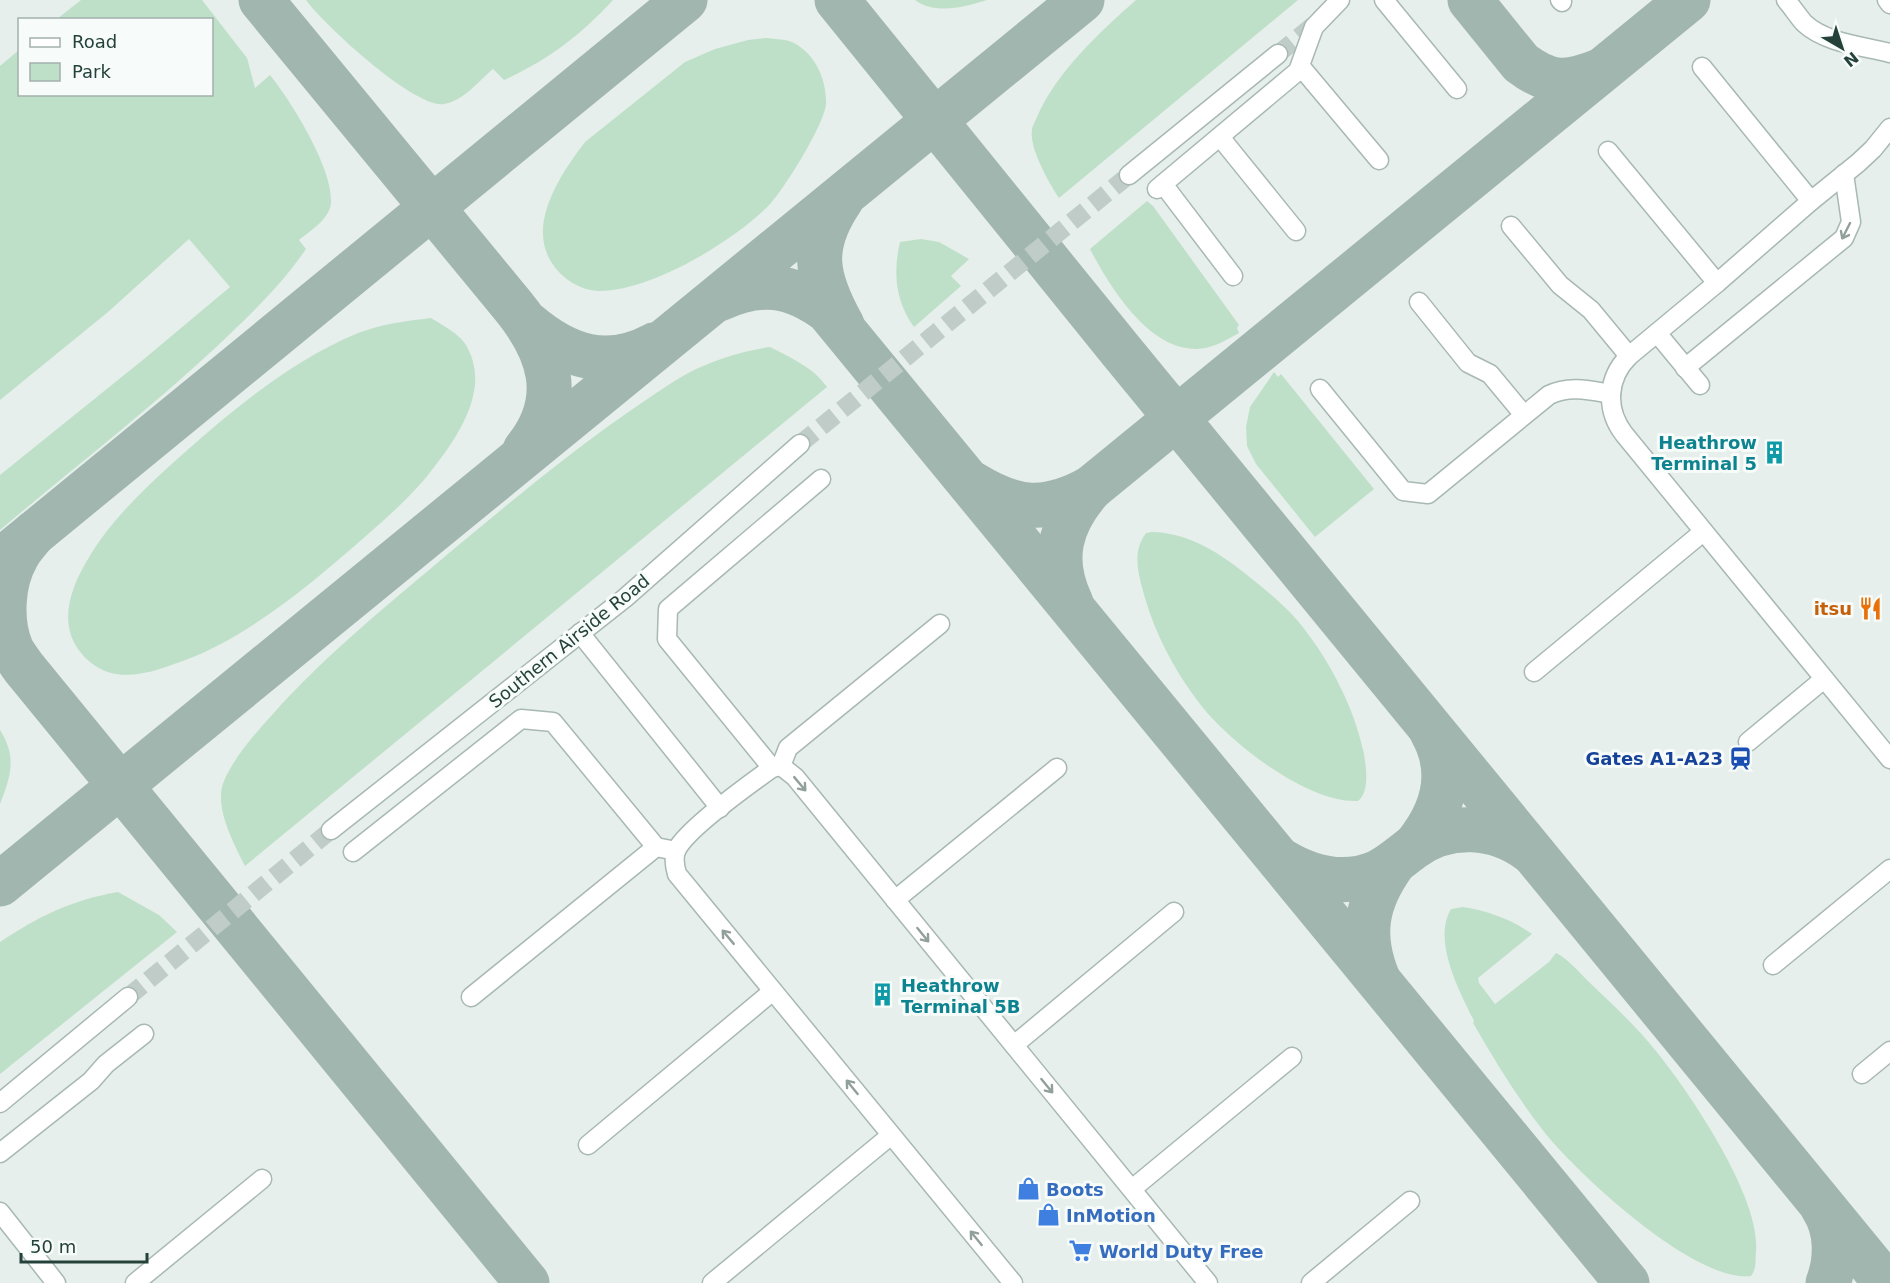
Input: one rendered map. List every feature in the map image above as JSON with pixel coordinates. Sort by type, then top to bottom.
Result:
[{"type":"street","points":[[1233,276],[1160,186],[1292,78],[1301,67],[1314,27],[1340,0]]},
{"type":"street","points":[[1384,0],[1457,89]]},
{"type":"street","points":[[1887,0],[1890,4]]},
{"type":"street","points":[[1791,2],[1806,24],[1817,31],[1834,39],[1890,53]]},
{"type":"street","points":[[1129,175],[1278,54]]},
{"type":"street","points":[[1301,67],[1379,160]]},
{"type":"street","points":[[1702,67],[1811,201]]},
{"type":"street","points":[[1890,128],[1873,149],[1629,356],[1617,370],[1612,382],[1611,394],[1615,420],[1620,429],[1890,759]]},
{"type":"street","points":[[1220,137],[1296,231]]},
{"type":"street","points":[[1608,151],[1717,283]]},
{"type":"street","points":[[1685,368],[1844,238],[1851,222],[1844,174]]},
{"type":"street","points":[[1511,226],[1560,285],[1591,310],[1629,356]]},
{"type":"street","points":[[1419,302],[1468,363],[1490,374],[1524,415]]},
{"type":"street","points":[[1657,333],[1700,385]]},
{"type":"street","points":[[1320,389],[1403,491],[1428,494],[1549,395],[1558,391],[1579,389],[1611,394]]},
{"type":"street","name":"Southern Airside Road","points":[[331,830],[625,598],[800,444]]},
{"type":"street","points":[[821,479],[668,609],[667,639],[777,767],[795,777],[1208,1283]]},
{"type":"street","points":[[1534,672],[1703,532]]},
{"type":"street","points":[[940,624],[788,748],[777,767],[686,836],[676,851],[675,862],[677,874],[1013,1283]]},
{"type":"street","points":[[580,633],[720,808]]},
{"type":"street","points":[[1748,742],[1824,680]]},
{"type":"street","points":[[353,852],[521,719],[553,722],[656,847],[676,851]]},
{"type":"street","points":[[895,900],[1057,768]]},
{"type":"street","points":[[471,997],[656,847]]},
{"type":"street","points":[[1773,965],[1890,869]]},
{"type":"street","points":[[1014,1045],[1174,912]]},
{"type":"street","points":[[588,1145],[773,991]]},
{"type":"street","points":[[0,1103],[128,997]]},
{"type":"street","points":[[0,1153],[91,1081],[106,1064],[144,1034]]},
{"type":"street","points":[[1862,1074],[1890,1051]]},
{"type":"street","points":[[1132,1189],[1292,1057]]},
{"type":"street","points":[[712,1283],[884,1141]]},
{"type":"street","points":[[135,1283],[262,1179]]},
{"type":"street","points":[[1311,1283],[1410,1201]]},
{"type":"street","points":[[0,1212],[56,1283]]},
{"type":"green space","points":[[81,0],[202,0],[247,58],[255,88],[270,75],[289,101],[318,154],[330,188],[331,202],[324,219],[299,240],[306,249],[251,314],[161,396],[0,530],[0,475],[230,287],[189,239],[108,312],[0,400],[0,66],[18,51],[18,96],[213,96],[213,18],[58,18]]},
{"type":"green space","points":[[306,0],[613,0],[576,35],[535,64],[504,80],[493,69],[464,95],[444,104],[430,102],[392,80],[349,45]]},
{"type":"green space","points":[[915,0],[987,0],[960,7],[941,8],[923,5]]},
{"type":"green space","points":[[1136,0],[1298,0],[1059,198],[1045,175],[1037,155],[1032,137],[1033,125],[1045,100],[1067,68]]},
{"type":"green space","points":[[766,38],[789,41],[805,51],[817,66],[826,94],[824,114],[812,140],[771,203],[715,247],[668,273],[643,282],[621,289],[592,290],[577,285],[558,271],[549,258],[544,243],[543,228],[546,212],[559,181],[585,142],[685,62],[715,49],[748,40]]},
{"type":"green space","points":[[1147,201],[1153,206],[1239,325],[1237,328],[1239,333],[1208,347],[1196,349],[1178,346],[1162,339],[1147,327],[1108,281],[1090,249]]},
{"type":"green space","points":[[921,239],[939,242],[969,259],[951,276],[961,286],[914,327],[899,297],[896,275],[900,242]]},
{"type":"green space","points":[[431,318],[463,340],[471,355],[475,385],[470,407],[455,438],[428,476],[403,502],[305,588],[259,621],[211,649],[162,668],[125,675],[106,671],[85,658],[74,643],[68,619],[76,582],[108,530],[145,489],[245,402],[311,357],[367,330],[394,323]]},
{"type":"green space","points":[[770,347],[808,368],[827,387],[245,866],[226,825],[223,813],[221,791],[224,781],[239,754],[252,738],[313,672],[449,553],[536,481],[604,429],[696,369],[732,355]]},
{"type":"green space","points":[[1274,372],[1278,377],[1281,374],[1374,489],[1315,537],[1256,464],[1247,446],[1246,427],[1250,407]]},
{"type":"green space","points":[[1152,532],[1189,539],[1221,556],[1278,601],[1308,634],[1329,666],[1347,700],[1360,736],[1366,766],[1366,786],[1358,801],[1337,799],[1314,792],[1267,765],[1224,730],[1194,696],[1159,637],[1141,581],[1138,565],[1139,548],[1146,533]]},
{"type":"green space","points":[[0,730],[9,749],[10,767],[0,804]]},
{"type":"green space","points":[[118,892],[159,915],[177,932],[0,1074],[0,942],[56,910],[101,895]]},
{"type":"green space","points":[[1463,907],[1499,916],[1532,934],[1478,978],[1479,983],[1495,1004],[1549,962],[1556,953],[1569,962],[1615,1007],[1656,1051],[1704,1119],[1736,1176],[1755,1229],[1755,1267],[1751,1276],[1727,1274],[1700,1263],[1670,1245],[1610,1199],[1545,1133],[1498,1066],[1473,1023],[1450,966],[1446,951],[1446,922],[1451,909]]},
{"type":"taxiway","points":[[261,0],[513,306],[536,340],[544,358],[549,394],[546,413],[538,431],[525,450]]},
{"type":"taxiway","points":[[10,553],[685,0]]},
{"type":"taxiway","points":[[837,0],[1122,352],[1886,1283]]},
{"type":"taxiway","points":[[0,884],[1082,0]]},
{"type":"taxiway","points":[[1470,0],[1521,63],[1531,70],[1550,79],[1559,80],[1578,78],[1600,71]]},
{"type":"taxiway","points":[[1071,603],[1061,571],[1062,542],[1072,515],[1091,488],[1688,0]]},
{"type":"taxiway","points":[[841,200],[824,233],[820,248],[820,263],[826,292],[842,325]]},
{"type":"taxiway","points":[[719,299],[749,289],[775,288],[801,295],[828,311],[1627,1283]]},
{"type":"taxiway","points":[[528,324],[558,345],[588,356],[620,357],[637,353],[654,345]]},
{"type":"taxiway","points":[[973,484],[1003,499],[1031,505],[1059,502],[1091,488]]},
{"type":"taxiway","points":[[34,533],[17,556],[6,589],[5,626],[15,656],[527,1283]]},
{"type":"taxiway","points":[[1415,846],[1433,820],[1443,792],[1443,762],[1432,732]]},
{"type":"taxiway","points":[[1279,859],[1313,875],[1351,879],[1381,871],[1428,839],[1457,830],[1488,832],[1502,836],[1530,851]]},
{"type":"taxiway","points":[[1378,979],[1369,948],[1369,919],[1377,892],[1393,864]]},
{"type":"taxiway","points":[[1823,1208],[1831,1226],[1834,1245],[1833,1264],[1828,1283]]},
{"type":"tunnel","points":[[1278,54],[1321,19]]},
{"type":"tunnel","points":[[800,444],[1129,175]]},
{"type":"tunnel","points":[[128,997],[331,830]]},
{"type":"place","name":"Heathrow Terminal 5","points":[[1775,452]]},
{"type":"place","name":"itsu","points":[[1870,608]]},
{"type":"place","name":"Gates A1-A23","points":[[1741,758]]},
{"type":"place","name":"Heathrow Terminal 5B","points":[[883,995]]},
{"type":"place","name":"Boots","points":[[1028,1189]]},
{"type":"place","name":"InMotion","points":[[1048,1215]]},
{"type":"place","name":"World Duty Free","points":[[1081,1251]]}]
